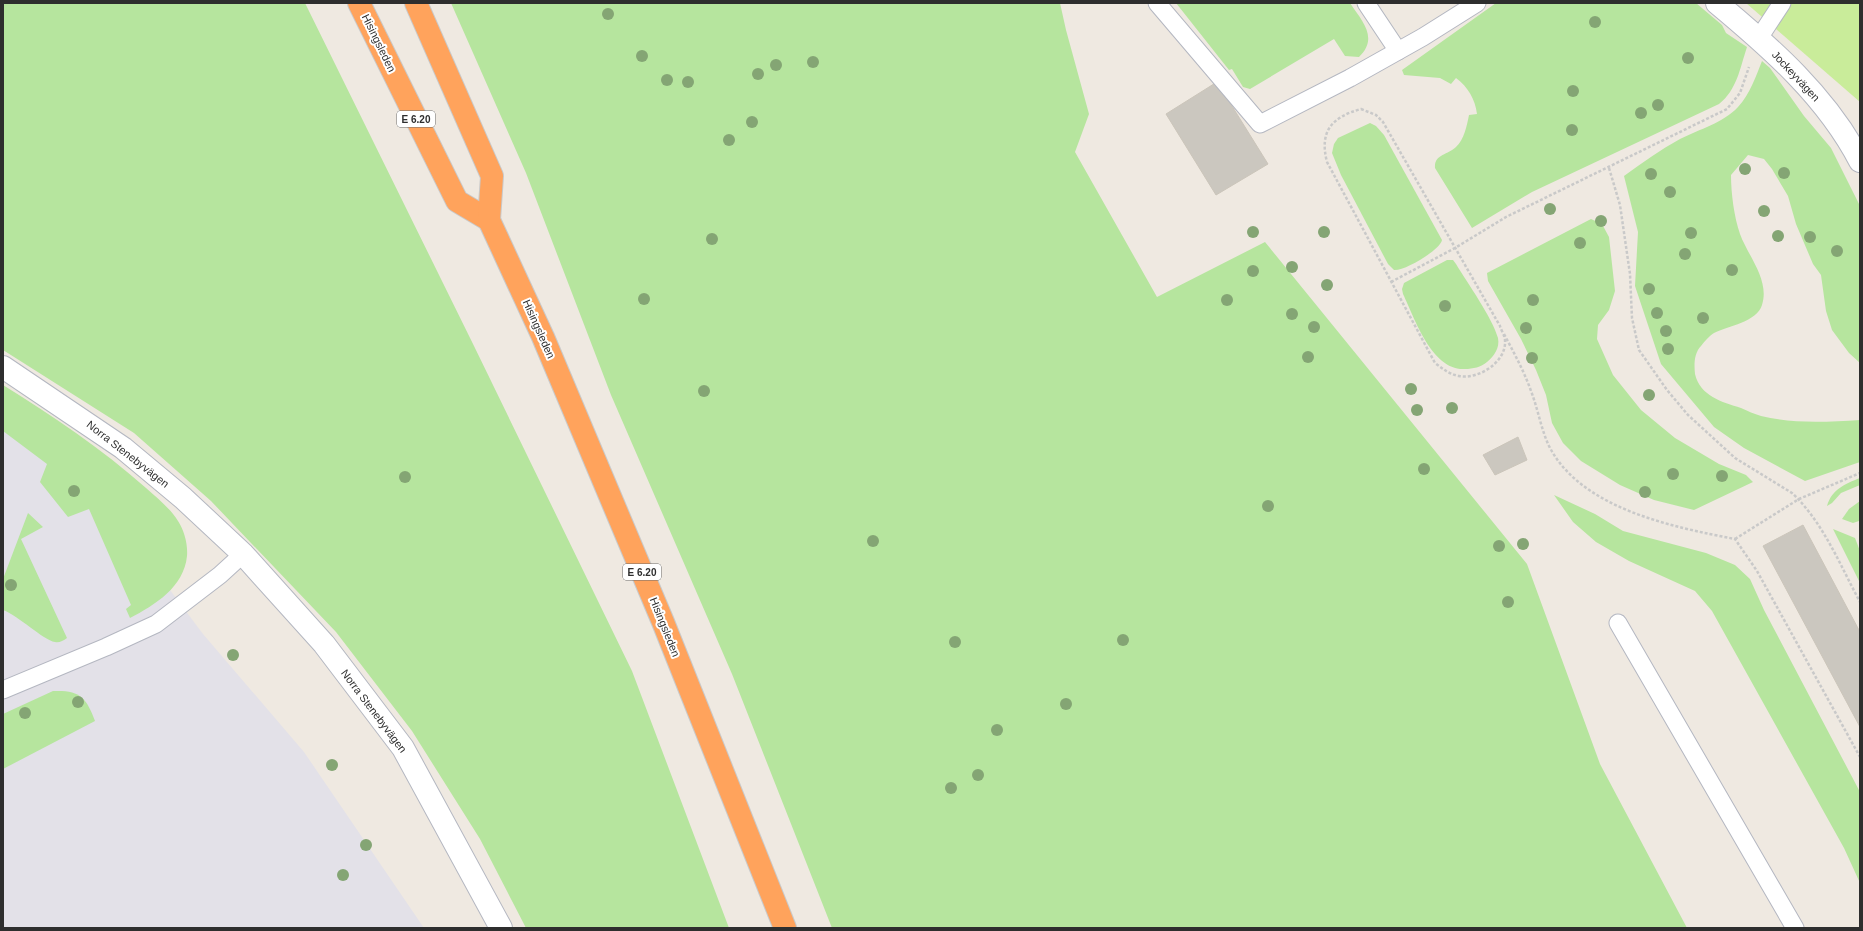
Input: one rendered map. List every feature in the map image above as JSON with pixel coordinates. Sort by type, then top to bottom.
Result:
[{"type":"highway","name":"Hisingsleden","points":[[359,3],[457,201],[489,220]]},
{"type":"highway","name":"Hisingsleden","points":[[416,3],[492,176],[489,220],[543,337],[660,615],[785,928]]},
{"type":"street","name":"Jockeyvägen","points":[[1717,3],[1759,38],[1832,115],[1849,140],[1860,160]]},
{"type":"street","name":"Norra Stenebyvägen","points":[[3,367],[123,448],[184,498],[242,554],[324,644],[403,748],[502,928]]},
{"type":"lane","points":[[1157,3],[1260,124],[1350,78],[1477,3]]},
{"type":"lane","points":[[1366,3],[1398,51]]},
{"type":"lane","points":[[1759,38],[1782,3]]},
{"type":"lane","points":[[3,690],[106,648],[156,624],[214,579],[242,554]]},
{"type":"lane","points":[[1618,623],[1795,928]]},
{"type":"path","points":[[1391,282],[1455,248],[1506,217],[1727,109],[1740,93],[1759,38]]},
{"type":"path","points":[[1500,326],[1505,340],[1502,354],[1491,367],[1474,376],[1460,377],[1448,372],[1435,363],[1327,162],[1324,142],[1332,124],[1338,118],[1350,112],[1361,109],[1370,111],[1380,119],[1500,326],[1525,373],[1549,446],[1567,470],[1595,493],[1616,505],[1644,517],[1694,531],[1736,539],[1799,499],[1860,472]]},
{"type":"path","points":[[1609,168],[1620,205],[1630,274],[1632,318],[1639,350],[1667,390],[1688,415],[1735,458],[1792,493],[1799,499],[1820,526],[1860,602]]},
{"type":"path","points":[[1736,539],[1757,571],[1860,757]]},
{"type":"shaded area","points":[[3,405],[164,582],[203,634],[304,752],[424,928],[3,928]]},
{"type":"green space","points":[[3,3],[305,3],[632,671],[729,928],[526,928],[480,839],[412,731],[336,632],[211,501],[134,433],[3,350]]},
{"type":"green space","points":[[451,3],[1060,3],[1089,114],[1075,152],[1157,297],[1265,242],[1527,564],[1600,764],[1687,928],[832,928],[732,674],[611,395],[526,173]]},
{"type":"green space","points":[[1176,3],[1350,3],[1363,23],[1368,36],[1368,43],[1365,50],[1359,57],[1345,56],[1334,39],[1250,89],[1243,87],[1232,69],[1229,70]]},
{"type":"green space","points":[[1496,3],[1696,3],[1722,25],[1726,33],[1747,47],[1734,85],[1719,104],[1532,192],[1472,228],[1435,168],[1435,163],[1439,157],[1453,150],[1459,144],[1465,132],[1469,115],[1477,114],[1473,98],[1464,85],[1456,78],[1451,84],[1440,78],[1404,75],[1402,70]]},
{"type":"green space","points":[[1746,3],[1860,3],[1860,102]]},
{"type":"green space","points":[[1762,61],[1770,68],[1804,116],[1831,148],[1860,206],[1860,363],[1849,353],[1832,330],[1826,311],[1821,275],[1813,264],[1796,224],[1788,196],[1772,169],[1764,159],[1748,155],[1731,175],[1732,197],[1740,234],[1761,277],[1764,296],[1762,305],[1754,316],[1741,323],[1714,333],[1707,339],[1699,349],[1696,356],[1695,374],[1702,388],[1713,397],[1761,416],[1773,419],[1798,421],[1823,422],[1860,420],[1860,462],[1805,481],[1744,448],[1714,427],[1661,364],[1635,286],[1638,232],[1624,176],[1673,143],[1718,122],[1732,113],[1746,96]]},
{"type":"green space","points":[[1370,123],[1376,126],[1384,135],[1442,240],[1440,244],[1429,254],[1413,264],[1394,270],[1388,264],[1341,175],[1332,153],[1334,144],[1338,138]]},
{"type":"green space","points":[[1591,219],[1602,224],[1609,237],[1615,291],[1609,310],[1598,325],[1597,339],[1613,375],[1641,410],[1675,438],[1719,464],[1746,475],[1753,482],[1694,510],[1654,500],[1620,485],[1581,461],[1563,443],[1552,423],[1546,395],[1536,370],[1521,339],[1488,281],[1487,273]]},
{"type":"green space","points":[[1447,260],[1453,260],[1456,264],[1491,320],[1498,338],[1498,345],[1494,354],[1487,362],[1471,369],[1453,367],[1443,362],[1434,353],[1419,329],[1403,294],[1402,289],[1404,283]]},
{"type":"green space","points":[[3,385],[95,446],[163,503],[178,521],[184,533],[186,542],[187,556],[185,567],[174,586],[158,601],[130,618],[126,609],[131,605],[89,509],[68,517],[40,482],[47,464],[3,431]]},
{"type":"green space","points":[[1860,478],[1860,485],[1841,493],[1832,503],[1827,506],[1832,495],[1836,491],[1844,485]]},
{"type":"green space","points":[[1554,495],[1595,514],[1623,531],[1706,553],[1735,565],[1750,579],[1764,610],[1860,792],[1860,883],[1844,848],[1712,611],[1695,591],[1629,561],[1596,542],[1573,522]]},
{"type":"green space","points":[[1860,501],[1859,521],[1853,523],[1842,519],[1849,509]]},
{"type":"green space","points":[[28,513],[43,527],[21,539],[67,638],[60,642],[55,642],[44,637],[16,617],[3,610],[3,579]]},
{"type":"green space","points":[[1833,529],[1855,538],[1860,551],[1860,583]]},
{"type":"green space","points":[[53,691],[70,692],[81,697],[88,706],[95,721],[3,769],[3,714]]},
{"type":"building","points":[[1217,82],[1268,164],[1216,195],[1166,114]]},
{"type":"building","points":[[1518,437],[1527,460],[1495,475],[1483,455]]},
{"type":"building","points":[[1803,525],[1860,632],[1860,727],[1763,546]]}]
